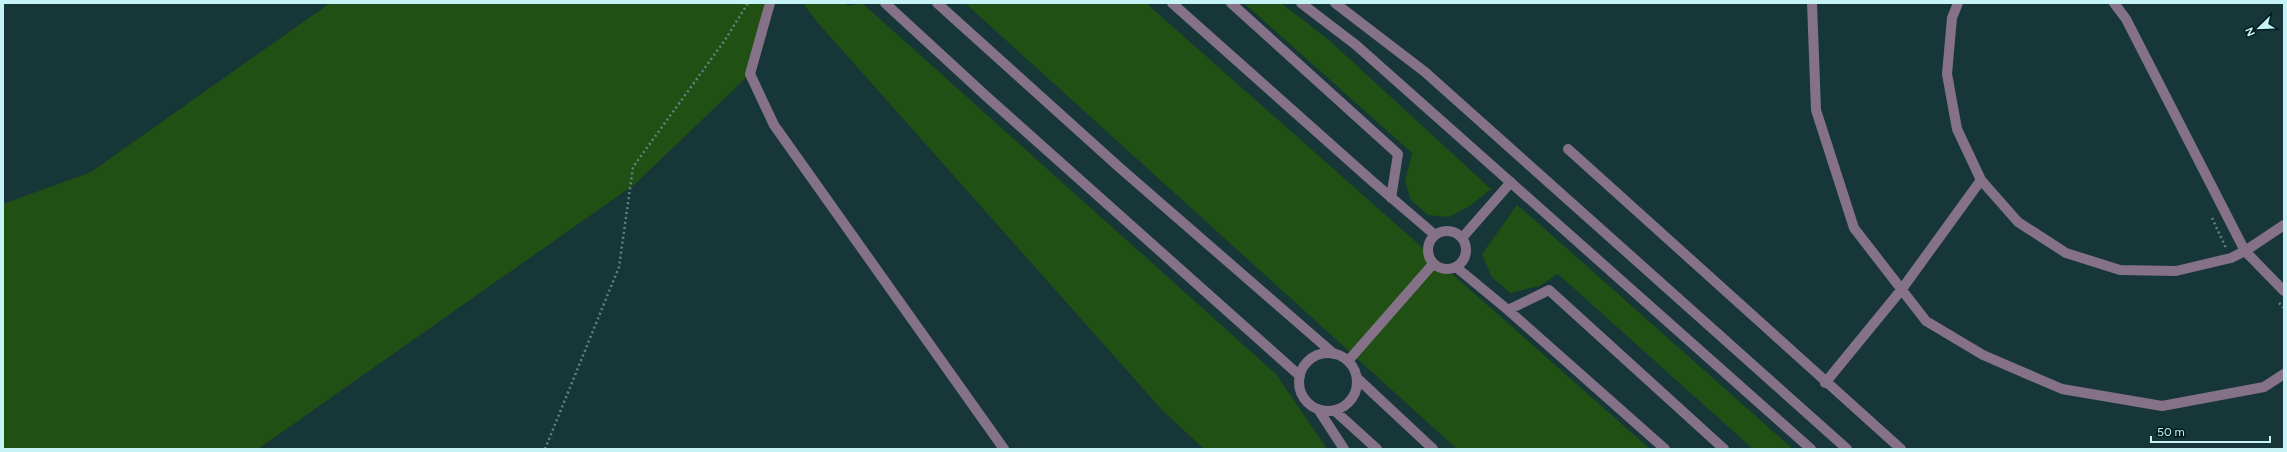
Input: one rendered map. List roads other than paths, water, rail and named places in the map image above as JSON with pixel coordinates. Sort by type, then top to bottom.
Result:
[{"type":"street","points":[[770,3],[750,74],[774,125],[1004,449]]},
{"type":"street","points":[[885,3],[986,96],[1300,376]]},
{"type":"street","points":[[937,3],[1120,168],[1334,354],[1348,361],[1354,369],[1357,378],[1357,385],[1349,403],[1335,411]]},
{"type":"street","points":[[1172,3],[1391,198],[1435,235]]},
{"type":"street","points":[[1231,3],[1398,154],[1391,198]]},
{"type":"street","points":[[1301,3],[1356,45],[1811,449]]},
{"type":"street","points":[[1335,3],[1425,72],[1847,449]]},
{"type":"street","points":[[1812,3],[1816,110],[1854,228],[1926,321],[1984,355],[2062,389],[2162,406],[2264,387],[2284,374]]},
{"type":"street","points":[[1958,3],[1952,18],[1947,74],[1957,129],[1981,180],[2018,222],[2066,253],[2120,270],[2176,272],[2231,258],[2246,251],[2284,225]]},
{"type":"street","points":[[2114,3],[2126,19],[2246,251],[2284,291]]},
{"type":"street","points":[[1568,149],[1825,383],[1901,449]]},
{"type":"street","points":[[1825,383],[1902,289],[1981,180]]},
{"type":"street","points":[[1462,238],[1511,182]]},
{"type":"street","points":[[1448,231],[1462,238],[1466,249],[1464,258],[1456,267],[1446,269],[1434,264],[1428,251],[1429,244],[1435,235],[1448,231]]},
{"type":"street","points":[[1348,361],[1434,264]]},
{"type":"street","points":[[1456,267],[1508,310],[1665,449]]},
{"type":"street","points":[[1508,310],[1549,290],[1724,449]]},
{"type":"street","points":[[1334,354],[1319,355],[1310,360],[1300,376],[1299,386],[1302,395],[1309,404],[1318,409],[1335,411],[1377,449]]},
{"type":"street","points":[[1357,378],[1434,449]]},
{"type":"street","points":[[1318,409],[1344,449]]}]
